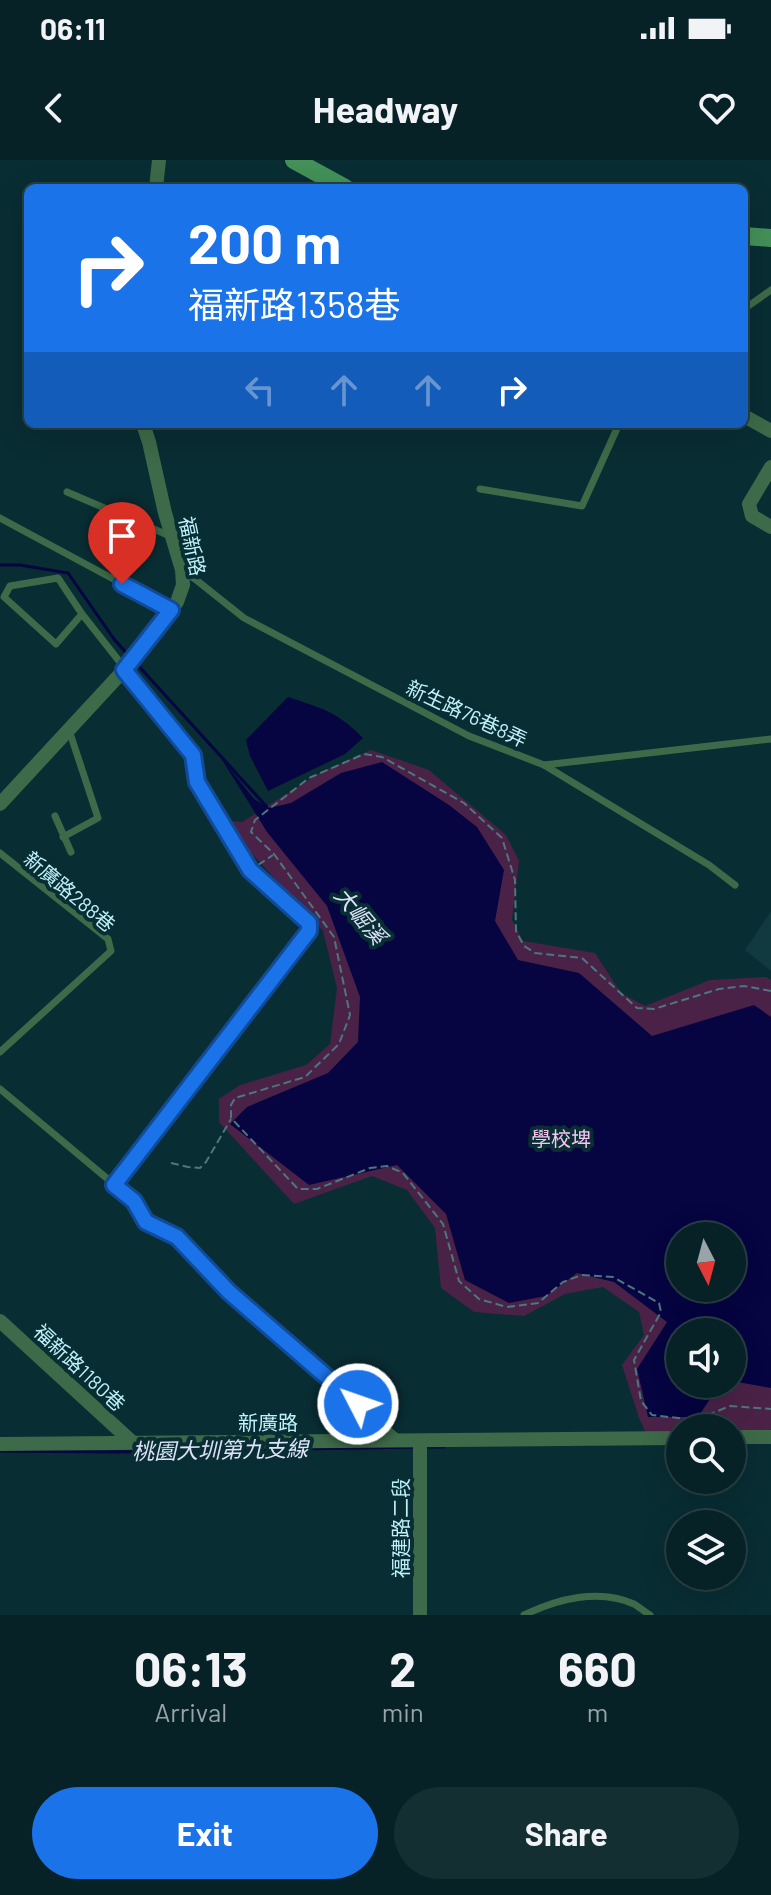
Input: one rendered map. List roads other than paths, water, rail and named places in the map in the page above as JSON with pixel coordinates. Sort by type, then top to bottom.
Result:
[{"type":"main road","points":[[294,160],[338,184]]},
{"type":"main road","points":[[748,236],[771,238]]},
{"type":"street","points":[[156,184],[159,160]]},
{"type":"street","points":[[748,418],[771,431]]},
{"type":"street","name":"福新路","points":[[0,804],[124,670],[177,602],[183,585],[182,570],[144,428]]},
{"type":"street","points":[[771,467],[749,504],[752,516],[771,527]]},
{"type":"street","name":"福新路1180巷","points":[[0,1321],[132,1442]]},
{"type":"street","points":[[746,1437],[771,1437]]},
{"type":"street","name":"新廣路","points":[[0,1444],[666,1438]]},
{"type":"street","name":"福建路二段","points":[[420,1441],[420,1615]]},
{"type":"lane","points":[[748,306],[771,290]]},
{"type":"lane","points":[[480,489],[582,506],[617,428]]},
{"type":"lane","points":[[67,492],[172,537]]},
{"type":"lane","points":[[0,518],[171,610]]},
{"type":"lane","name":"新生路76巷8弄","points":[[182,570],[244,618],[469,736],[544,765],[771,739]]},
{"type":"lane","points":[[82,614],[56,644],[4,597],[10,586],[58,578],[124,670],[193,755],[197,782],[250,870],[309,923],[309,931],[114,1185]]},
{"type":"lane","points":[[63,837],[98,818],[69,730]]},
{"type":"lane","points":[[544,765],[709,865],[735,885]]},
{"type":"lane","points":[[55,816],[71,852]]},
{"type":"lane","name":"新廣路288巷","points":[[0,853],[108,939],[111,951],[0,1052]]},
{"type":"lane","points":[[0,1089],[134,1201],[146,1222],[177,1237],[229,1292],[401,1441]]},
{"type":"lane","points":[[524,1615],[565,1599],[599,1595],[633,1604],[650,1615]]},
{"type":"water","points":[[288,697],[337,717],[363,738],[345,754],[268,791],[250,756],[246,740]]},
{"type":"water","name":"學校埤","points":[[221,758],[254,799],[269,808],[291,803],[341,773],[382,762],[449,805],[477,827],[504,870],[495,921],[518,960],[579,973],[652,1036],[754,1005],[771,1017],[771,1388],[746,1384],[746,1318],[666,1318],[666,1321],[614,1282],[577,1273],[546,1296],[509,1303],[465,1280],[446,1214],[397,1165],[309,1185],[230,1124],[247,1107],[328,1073],[358,1042],[360,997],[327,906],[267,832]]},
{"type":"water","name":"學校埤","points":[[666,1324],[666,1398],[711,1398],[700,1414],[648,1417],[637,1369]]},
{"type":"waterway","name":"大崛溪","points":[[0,565],[68,573],[129,656]]},
{"type":"waterway","name":"大崛溪","points":[[135,662],[267,807]]},
{"type":"waterway","name":"桃園大圳第九支線","points":[[0,1451],[416,1447]]},
{"type":"waterway","name":"桃園大圳第九支線","points":[[424,1447],[444,1447]]}]
